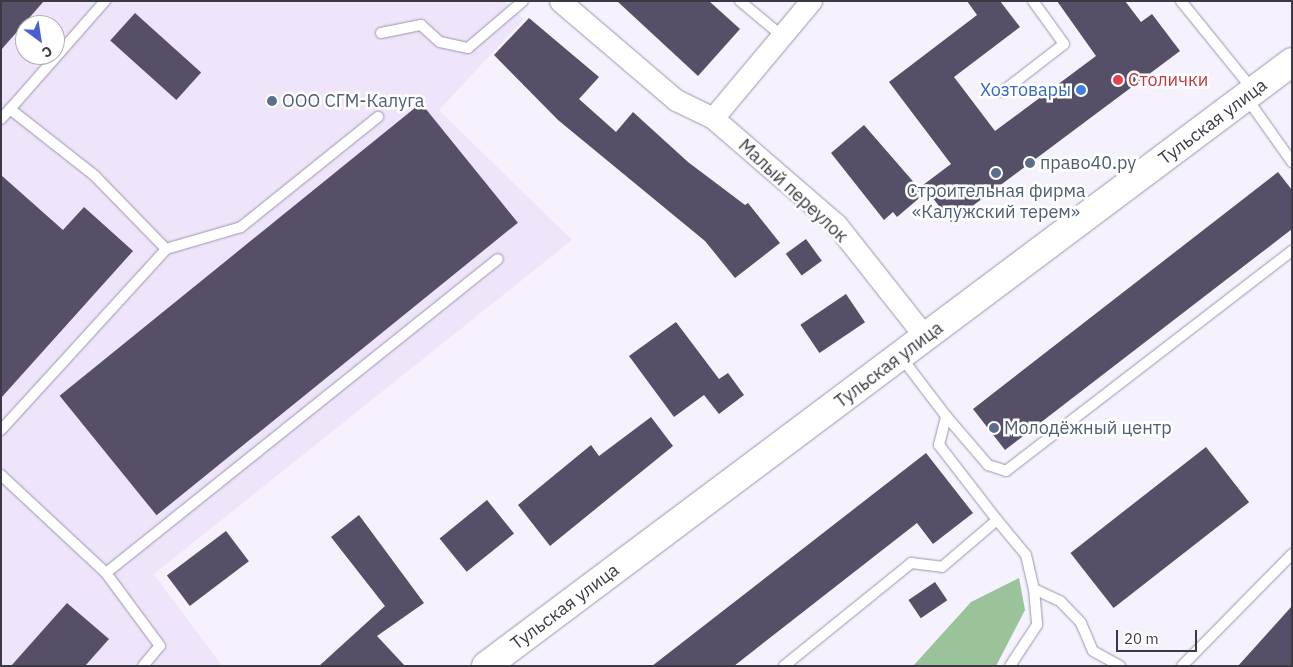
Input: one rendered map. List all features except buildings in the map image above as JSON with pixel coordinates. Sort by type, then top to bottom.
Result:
[{"type":"main road","name":"Тульская улица","points":[[486,666],[1292,62]]},
{"type":"street","points":[[712,118],[811,1]]},
{"type":"street","name":"Малый переулок","points":[[570,4],[676,100],[712,118],[836,224],[926,338]]},
{"type":"lane","points":[[1,119],[104,1]]},
{"type":"lane","points":[[381,33],[421,25],[440,42],[468,48],[523,1]]},
{"type":"lane","points":[[740,1],[782,36]]},
{"type":"lane","points":[[1002,92],[1064,44],[1033,1]]},
{"type":"lane","points":[[1182,1],[1250,94],[1292,162]]},
{"type":"lane","points":[[10,109],[95,176],[166,249]]},
{"type":"lane","points":[[1,430],[166,249],[241,227],[378,116]]},
{"type":"lane","points":[[901,356],[946,416],[988,465],[1006,471],[1292,251]]},
{"type":"lane","points":[[106,573],[498,259]]},
{"type":"lane","points":[[946,416],[939,445],[1026,555],[1034,589],[1037,625],[1010,666]]},
{"type":"lane","points":[[1,475],[106,573],[160,646],[143,666]]},
{"type":"lane","points":[[784,666],[911,563],[942,568],[997,520]]},
{"type":"lane","points":[[1182,666],[1292,554]]},
{"type":"lane","points":[[1034,589],[1060,601],[1081,623],[1093,651],[1120,666]]},
{"type":"shaded area","points":[[1,1],[504,1],[524,19],[439,110],[572,240],[154,574],[222,666],[1,666]]},
{"type":"green space","points":[[1019,578],[1025,610],[996,666],[913,666],[971,602]]},
{"type":"place","name":"Столички","points":[[1118,80]]},
{"type":"place","name":"Хозтовары","points":[[1081,90]]},
{"type":"place","name":"ООО СГМ-Калуга","points":[[272,101]]},
{"type":"place","name":"право40.ру","points":[[1030,163]]},
{"type":"place","name":"Строительная фирма «Калужский терем»","points":[[996,173]]},
{"type":"place","name":"Молодёжный центр","points":[[994,428]]}]
